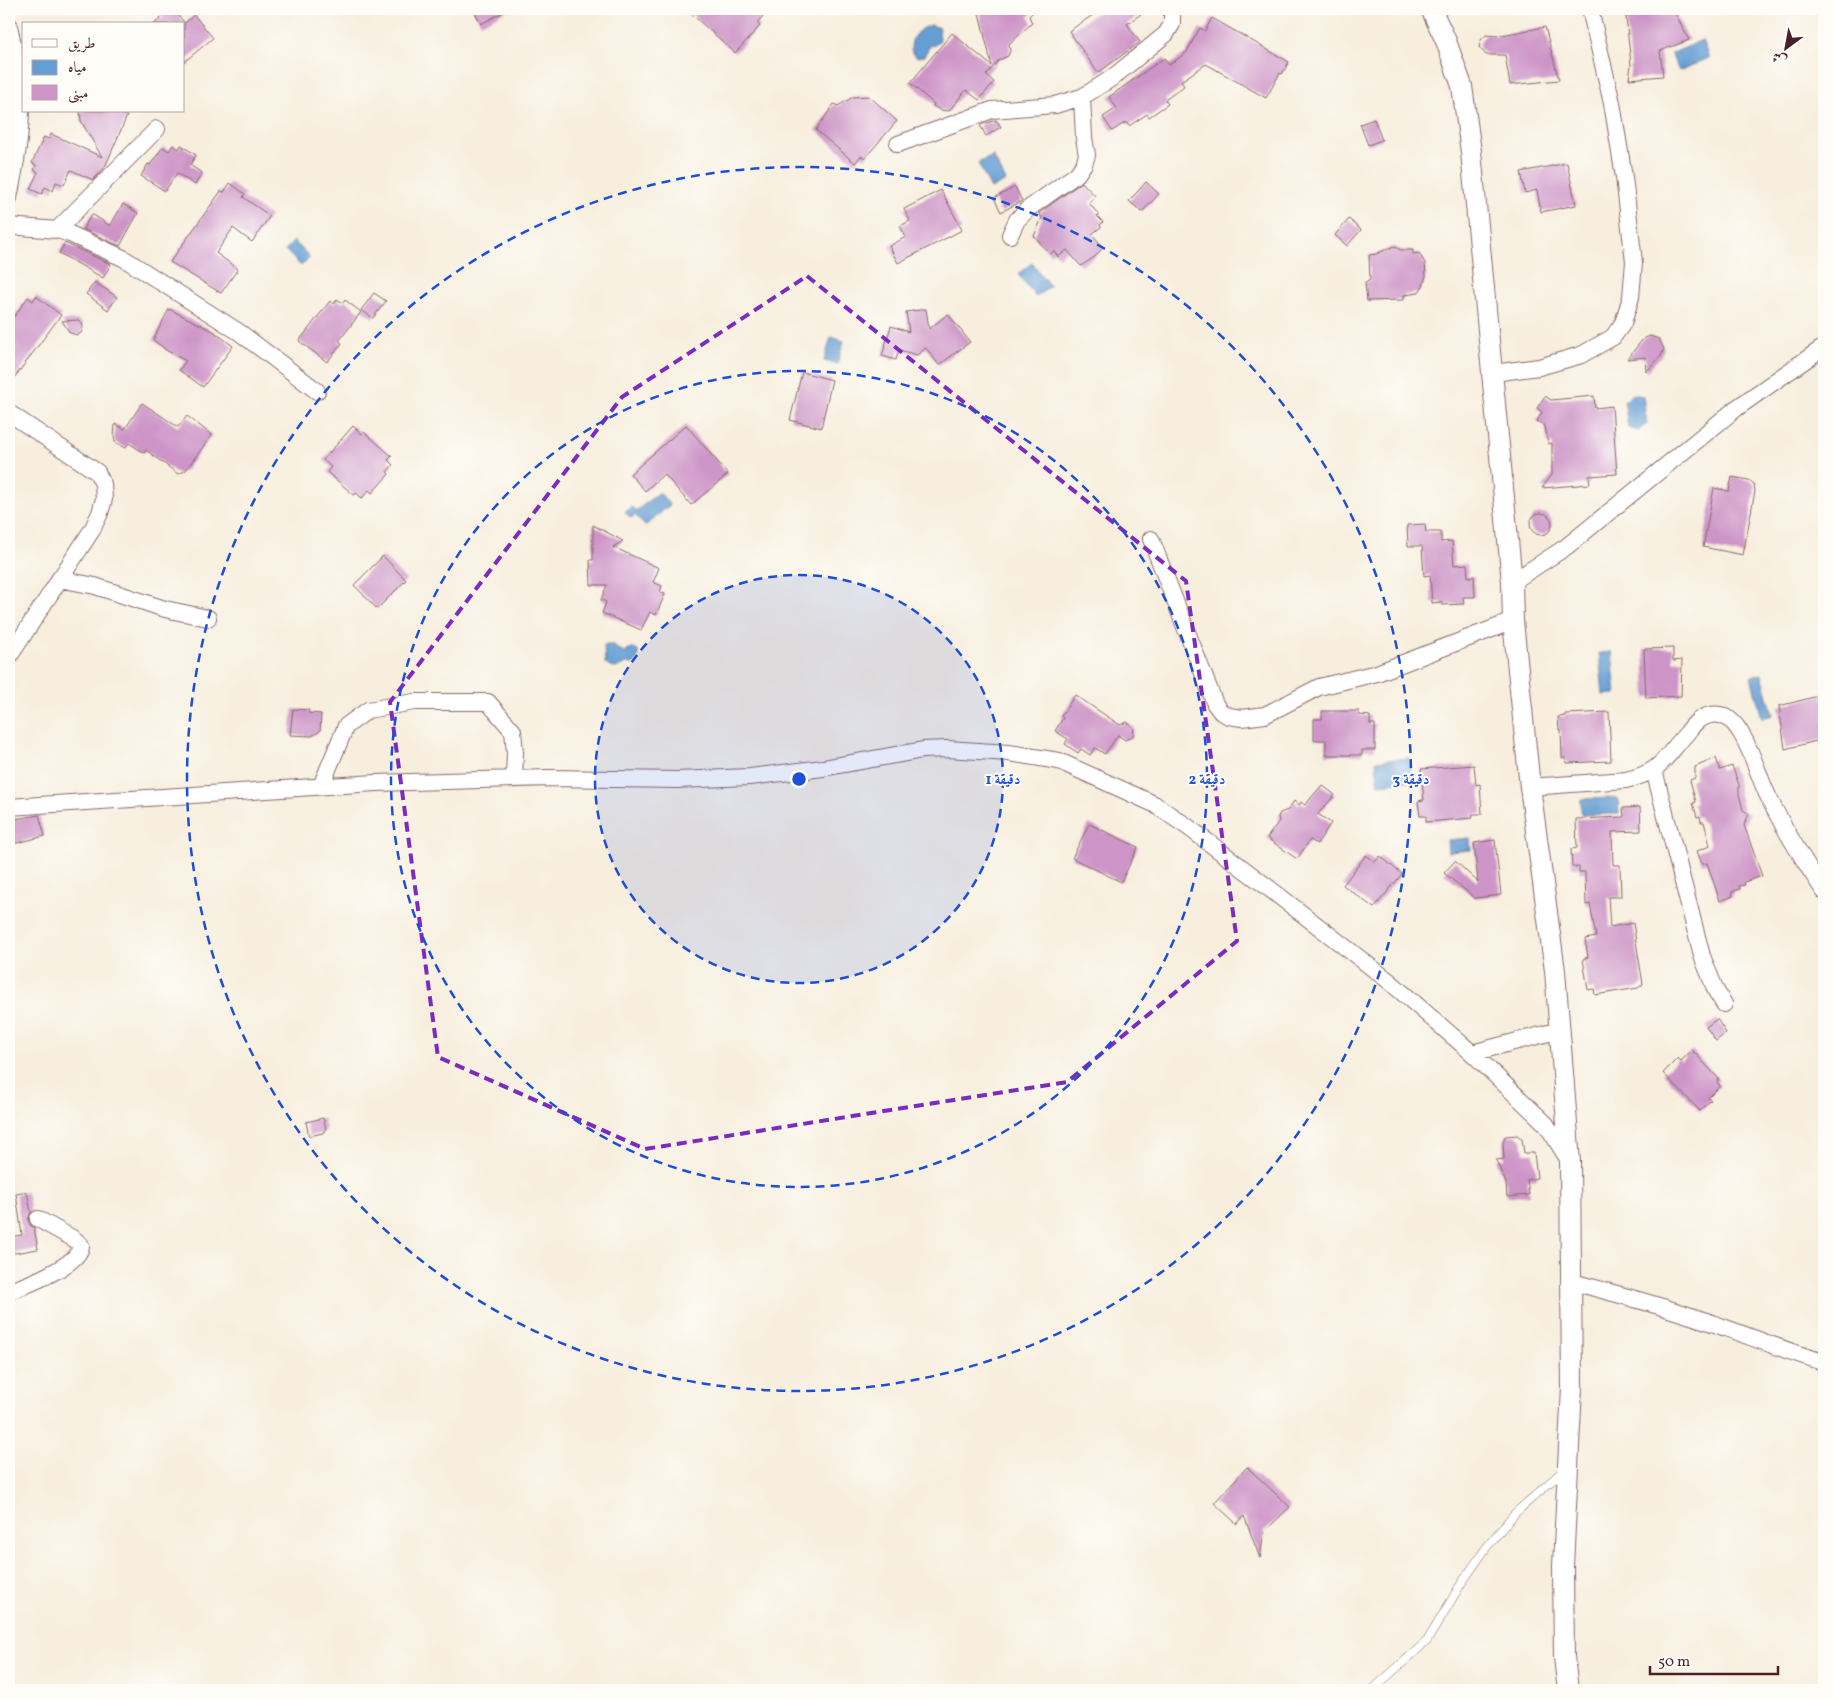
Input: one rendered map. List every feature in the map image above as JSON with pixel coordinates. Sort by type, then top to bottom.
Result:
[{"type":"street","points":[[898,144],[992,110],[1055,104],[1082,97],[1112,78],[1166,34],[1172,24],[1172,9]]},
{"type":"street","points":[[1431,9],[1446,41],[1462,86],[1471,152],[1512,582],[1513,621],[1530,787],[1555,971],[1560,1030],[1570,1162],[1572,1282],[1572,1387],[1564,1566],[1564,1657],[1568,1690]]},
{"type":"street","points":[[1493,373],[1539,367],[1581,355],[1613,337],[1623,323],[1631,297],[1634,262],[1624,177],[1612,102],[1590,9]]},
{"type":"street","points":[[9,25],[21,71],[21,125],[9,198]]},
{"type":"street","points":[[1010,236],[1017,220],[1035,204],[1077,174],[1084,164],[1087,155],[1084,138],[1082,97]]},
{"type":"street","points":[[57,230],[157,129]]},
{"type":"street","points":[[9,226],[57,230],[91,242],[123,258],[239,332],[318,390]]},
{"type":"street","points":[[1512,582],[1566,547],[1738,407],[1824,347]]},
{"type":"street","points":[[9,413],[97,472],[103,484],[104,498],[100,513],[92,530],[9,657]]},
{"type":"street","points":[[1151,539],[1215,704],[1221,712],[1229,716],[1242,718],[1265,715],[1319,687],[1376,673],[1513,621]]},
{"type":"street","points":[[59,580],[95,586],[165,609],[208,618]]},
{"type":"street","points":[[321,786],[346,726],[368,710],[414,702],[488,702],[513,731],[515,753],[514,779]]},
{"type":"street","points":[[1530,787],[1626,780],[1641,777],[1654,770],[1698,721],[1708,716],[1719,714],[1728,718],[1740,731],[1768,796],[1800,856],[1824,891]]},
{"type":"street","points":[[9,807],[375,783],[514,779],[677,780],[750,777],[823,768],[923,750],[1009,753],[1059,760],[1154,804],[1188,827],[1389,981],[1472,1053],[1546,1124],[1570,1162]]},
{"type":"street","points":[[1654,770],[1702,956],[1716,991],[1724,1004]]},
{"type":"street","points":[[1472,1053],[1560,1030]]},
{"type":"street","points":[[9,1292],[50,1275],[82,1250],[81,1245],[74,1239],[38,1219]]},
{"type":"street","points":[[1572,1282],[1672,1310],[1824,1362]]},
{"type":"lane","points":[[1372,1690],[1427,1641],[1486,1548],[1514,1514],[1569,1466]]},
{"type":"highlighted area","points":[[807,276],[1186,581],[1237,941],[1067,1082],[645,1149],[438,1057],[390,702],[622,397]]},
{"type":"water","points":[[932,25],[939,28],[940,40],[935,45],[930,46],[924,56],[917,57],[912,53],[911,43],[918,31]]},
{"type":"water","points":[[1702,40],[1709,58],[1679,71],[1671,54]]},
{"type":"water","points":[[993,156],[1006,181],[991,189],[978,163]]},
{"type":"water","points":[[294,241],[310,257],[301,266],[285,250]]},
{"type":"water","points":[[1032,263],[1050,286],[1036,297],[1018,274]]},
{"type":"water","points":[[831,337],[844,341],[837,364],[824,361]]},
{"type":"water","points":[[1632,394],[1643,396],[1647,424],[1638,431],[1628,428],[1624,400],[1627,400]]},
{"type":"water","points":[[659,492],[670,505],[645,526],[635,515],[631,518],[625,512],[632,507],[636,511]]},
{"type":"water","points":[[604,645],[614,645],[617,649],[626,652],[628,649],[634,649],[638,651],[639,655],[636,662],[632,664],[626,663],[616,668],[610,667],[605,663]]},
{"type":"water","points":[[1612,652],[1616,694],[1603,695],[1599,653]]},
{"type":"water","points":[[1762,674],[1773,715],[1762,718],[1751,677]]},
{"type":"water","points":[[1409,758],[1411,781],[1378,784],[1376,761]]},
{"type":"water","points":[[1618,798],[1619,814],[1581,815],[1581,799]]},
{"type":"water","points":[[1470,838],[1471,850],[1448,852],[1447,840]]},
{"type":"building","points":[[172,9],[184,22],[156,22]]},
{"type":"building","points":[[473,9],[509,9],[481,24]]},
{"type":"building","points":[[686,9],[769,9],[757,23],[760,26],[735,53]]},
{"type":"building","points":[[978,9],[1036,9],[1029,16],[1032,23],[1009,44],[1010,51],[1008,56],[999,60],[986,75],[994,82],[979,100],[966,90],[949,111],[940,110],[933,106],[934,104],[910,83],[952,33],[992,66]]},
{"type":"building","points":[[1102,9],[1148,9],[1127,24],[1140,42],[1098,73],[1069,31]]},
{"type":"building","points":[[1621,9],[1673,9],[1689,40],[1660,51],[1663,76],[1629,79],[1631,65],[1626,17]]},
{"type":"building","points":[[194,15],[213,38],[185,61],[185,23]]},
{"type":"building","points":[[1212,18],[1289,62],[1282,74],[1280,73],[1266,98],[1206,64],[1181,81],[1184,86],[1165,100],[1168,104],[1149,117],[1147,114],[1129,126],[1126,122],[1112,131],[1103,117],[1117,108],[1109,97],[1164,58],[1169,65],[1186,53],[1200,28],[1205,31]]},
{"type":"building","points":[[1545,27],[1559,80],[1510,85],[1505,55],[1486,55],[1479,47],[1481,40],[1486,35],[1496,36]]},
{"type":"building","points":[[869,96],[897,121],[865,158],[861,156],[855,163],[816,130],[834,104],[838,106],[853,97]]},
{"type":"building","points":[[80,112],[118,112],[127,116],[105,167],[93,180],[71,170],[64,185],[56,182],[53,191],[45,187],[42,194],[30,189],[38,172],[34,170],[36,165],[32,163],[44,137],[49,139],[51,134],[102,157],[81,121]]},
{"type":"building","points":[[1374,119],[1382,140],[1368,145],[1360,124]]},
{"type":"building","points":[[996,120],[1001,127],[986,136],[980,125]]},
{"type":"building","points":[[173,145],[179,149],[181,145],[196,155],[190,165],[202,173],[195,185],[177,173],[165,191],[141,176],[148,164],[150,165],[163,147],[169,151]]},
{"type":"building","points":[[1567,163],[1576,205],[1541,212],[1537,190],[1525,193],[1521,172]]},
{"type":"building","points":[[1082,182],[1096,197],[1089,203],[1103,222],[1100,225],[1101,227],[1092,234],[1103,247],[1096,256],[1081,266],[1067,250],[1058,257],[1054,251],[1050,254],[1034,236],[1042,218],[1039,213]]},
{"type":"building","points":[[1146,182],[1159,194],[1142,212],[1129,201]]},
{"type":"building","points":[[230,183],[245,194],[243,197],[270,216],[252,242],[233,228],[216,253],[238,269],[221,293],[170,262],[221,191],[224,192]]},
{"type":"building","points":[[1015,187],[1022,201],[1001,212],[994,198]]},
{"type":"building","points":[[941,190],[962,230],[898,263],[889,246],[906,237],[900,226],[910,221],[904,209]]},
{"type":"building","points":[[123,204],[138,213],[120,246],[83,229],[92,214],[110,226]]},
{"type":"building","points":[[1349,219],[1361,230],[1347,246],[1335,235]]},
{"type":"building","points":[[65,243],[111,264],[103,278],[59,253]]},
{"type":"building","points":[[1394,246],[1401,250],[1413,250],[1413,254],[1419,253],[1425,263],[1426,276],[1423,286],[1418,293],[1404,295],[1404,300],[1367,301],[1365,283],[1370,280],[1369,255]]},
{"type":"building","points":[[95,282],[117,297],[108,310],[86,294]]},
{"type":"building","points":[[374,293],[386,301],[373,318],[361,310]]},
{"type":"building","points":[[36,296],[61,315],[9,385],[9,324],[28,297],[33,301]]},
{"type":"building","points":[[337,299],[343,303],[345,300],[361,312],[339,341],[342,343],[327,362],[299,341],[330,301],[334,304]]},
{"type":"building","points":[[169,309],[213,331],[233,346],[203,387],[179,370],[186,361],[164,349],[153,340]]},
{"type":"building","points":[[926,309],[929,329],[948,314],[970,342],[939,365],[926,348],[917,355],[899,350],[896,360],[882,356],[891,326],[909,332],[906,312]]},
{"type":"building","points":[[78,320],[82,323],[83,328],[81,333],[77,335],[70,333],[62,321]]},
{"type":"building","points":[[1650,336],[1659,339],[1664,349],[1661,356],[1646,372],[1645,357],[1627,359],[1643,339]]},
{"type":"building","points":[[802,372],[832,380],[821,428],[790,420]]},
{"type":"building","points":[[1545,396],[1551,400],[1594,396],[1595,408],[1612,406],[1617,474],[1589,476],[1590,484],[1542,488],[1552,475],[1552,443],[1548,444],[1545,426],[1537,421],[1542,412],[1537,408]]},
{"type":"building","points":[[142,403],[178,427],[187,416],[212,435],[185,471],[178,474],[146,450],[144,453],[129,443],[125,448],[115,442],[115,424],[125,429]]},
{"type":"building","points":[[686,425],[728,474],[691,505],[664,474],[645,491],[630,474]]},
{"type":"building","points":[[353,426],[362,434],[364,432],[392,456],[388,460],[393,465],[387,472],[389,474],[372,493],[369,490],[362,498],[356,493],[354,495],[327,472],[331,467],[323,460]]},
{"type":"building","points":[[1732,477],[1749,480],[1754,484],[1755,491],[1743,555],[1703,547],[1714,488],[1729,491]]},
{"type":"building","points":[[1541,513],[1549,516],[1552,524],[1549,532],[1541,535],[1533,532],[1530,524],[1533,516]]},
{"type":"building","points":[[1425,524],[1426,532],[1441,532],[1441,542],[1452,541],[1454,565],[1467,564],[1468,577],[1474,576],[1475,597],[1463,597],[1464,604],[1442,605],[1442,602],[1432,603],[1430,575],[1424,576],[1422,546],[1408,546],[1407,525]]},
{"type":"building","points":[[593,525],[623,541],[613,547],[659,568],[653,582],[662,586],[660,592],[665,594],[656,615],[650,612],[641,630],[602,613],[606,602],[601,600],[607,585],[591,585],[590,560],[593,560]]},
{"type":"building","points":[[383,556],[406,580],[377,609],[354,585]]},
{"type":"building","points":[[1673,648],[1673,661],[1682,660],[1681,696],[1646,698],[1644,649]]},
{"type":"building","points":[[1075,695],[1120,725],[1127,722],[1134,728],[1133,736],[1125,740],[1118,735],[1105,754],[1095,748],[1090,755],[1081,749],[1078,753],[1065,744],[1068,739],[1055,731],[1063,718],[1061,716]]},
{"type":"building","points":[[1822,695],[1824,703],[1824,739],[1785,749],[1779,706]]},
{"type":"building","points":[[293,709],[309,710],[308,713],[321,714],[320,731],[312,736],[290,735]]},
{"type":"building","points":[[1322,711],[1359,711],[1359,715],[1370,716],[1370,724],[1375,724],[1375,750],[1362,750],[1362,755],[1326,755],[1326,740],[1314,740],[1314,719],[1322,719]]},
{"type":"building","points":[[1609,712],[1611,761],[1567,763],[1566,758],[1562,758],[1561,730],[1559,730],[1558,717],[1565,716],[1565,714]]},
{"type":"building","points":[[1716,758],[1720,770],[1732,766],[1739,785],[1743,810],[1749,814],[1744,825],[1762,876],[1744,882],[1745,885],[1739,886],[1740,889],[1732,892],[1733,896],[1720,901],[1707,863],[1702,864],[1697,851],[1710,846],[1704,822],[1701,822],[1700,816],[1697,817],[1693,803],[1696,802],[1690,780],[1695,778],[1695,767]]},
{"type":"building","points":[[1474,765],[1476,785],[1480,784],[1482,814],[1472,814],[1473,818],[1426,822],[1426,816],[1420,816],[1418,801],[1424,800],[1421,769]]},
{"type":"building","points":[[1322,785],[1335,795],[1318,814],[1331,823],[1317,844],[1310,840],[1297,859],[1267,838],[1279,821],[1280,813],[1288,810],[1294,801],[1299,805],[1301,802],[1305,805]]},
{"type":"building","points":[[1640,807],[1641,831],[1612,832],[1613,865],[1620,865],[1621,897],[1608,897],[1610,927],[1633,923],[1643,984],[1638,988],[1595,995],[1594,989],[1588,990],[1583,959],[1588,957],[1585,939],[1596,937],[1590,904],[1586,905],[1585,872],[1579,872],[1579,867],[1572,867],[1571,849],[1577,848],[1576,819],[1624,817],[1623,808]]},
{"type":"building","points":[[39,815],[45,836],[9,845],[9,820]]},
{"type":"building","points":[[1089,824],[1138,847],[1121,882],[1072,858]]},
{"type":"building","points":[[1495,840],[1501,895],[1475,898],[1444,873],[1455,861],[1478,882],[1474,843]]},
{"type":"building","points":[[1366,855],[1375,862],[1380,856],[1402,874],[1374,908],[1343,885]]},
{"type":"building","points":[[1717,1019],[1726,1033],[1716,1041],[1706,1027]]},
{"type":"building","points":[[1692,1050],[1719,1079],[1717,1082],[1720,1086],[1708,1098],[1711,1100],[1700,1111],[1663,1073],[1678,1058],[1681,1061]]},
{"type":"building","points":[[323,1118],[326,1128],[323,1133],[309,1136],[306,1122]]},
{"type":"building","points":[[1517,1135],[1522,1139],[1524,1153],[1534,1153],[1537,1178],[1527,1180],[1529,1195],[1507,1197],[1506,1183],[1496,1160],[1504,1159],[1503,1143],[1505,1136]]},
{"type":"building","points":[[27,1192],[31,1212],[28,1220],[34,1228],[38,1249],[9,1254],[9,1237],[22,1235],[16,1194]]},
{"type":"building","points":[[1247,1467],[1290,1507],[1264,1532],[1260,1558],[1244,1516],[1237,1524],[1214,1503]]}]
